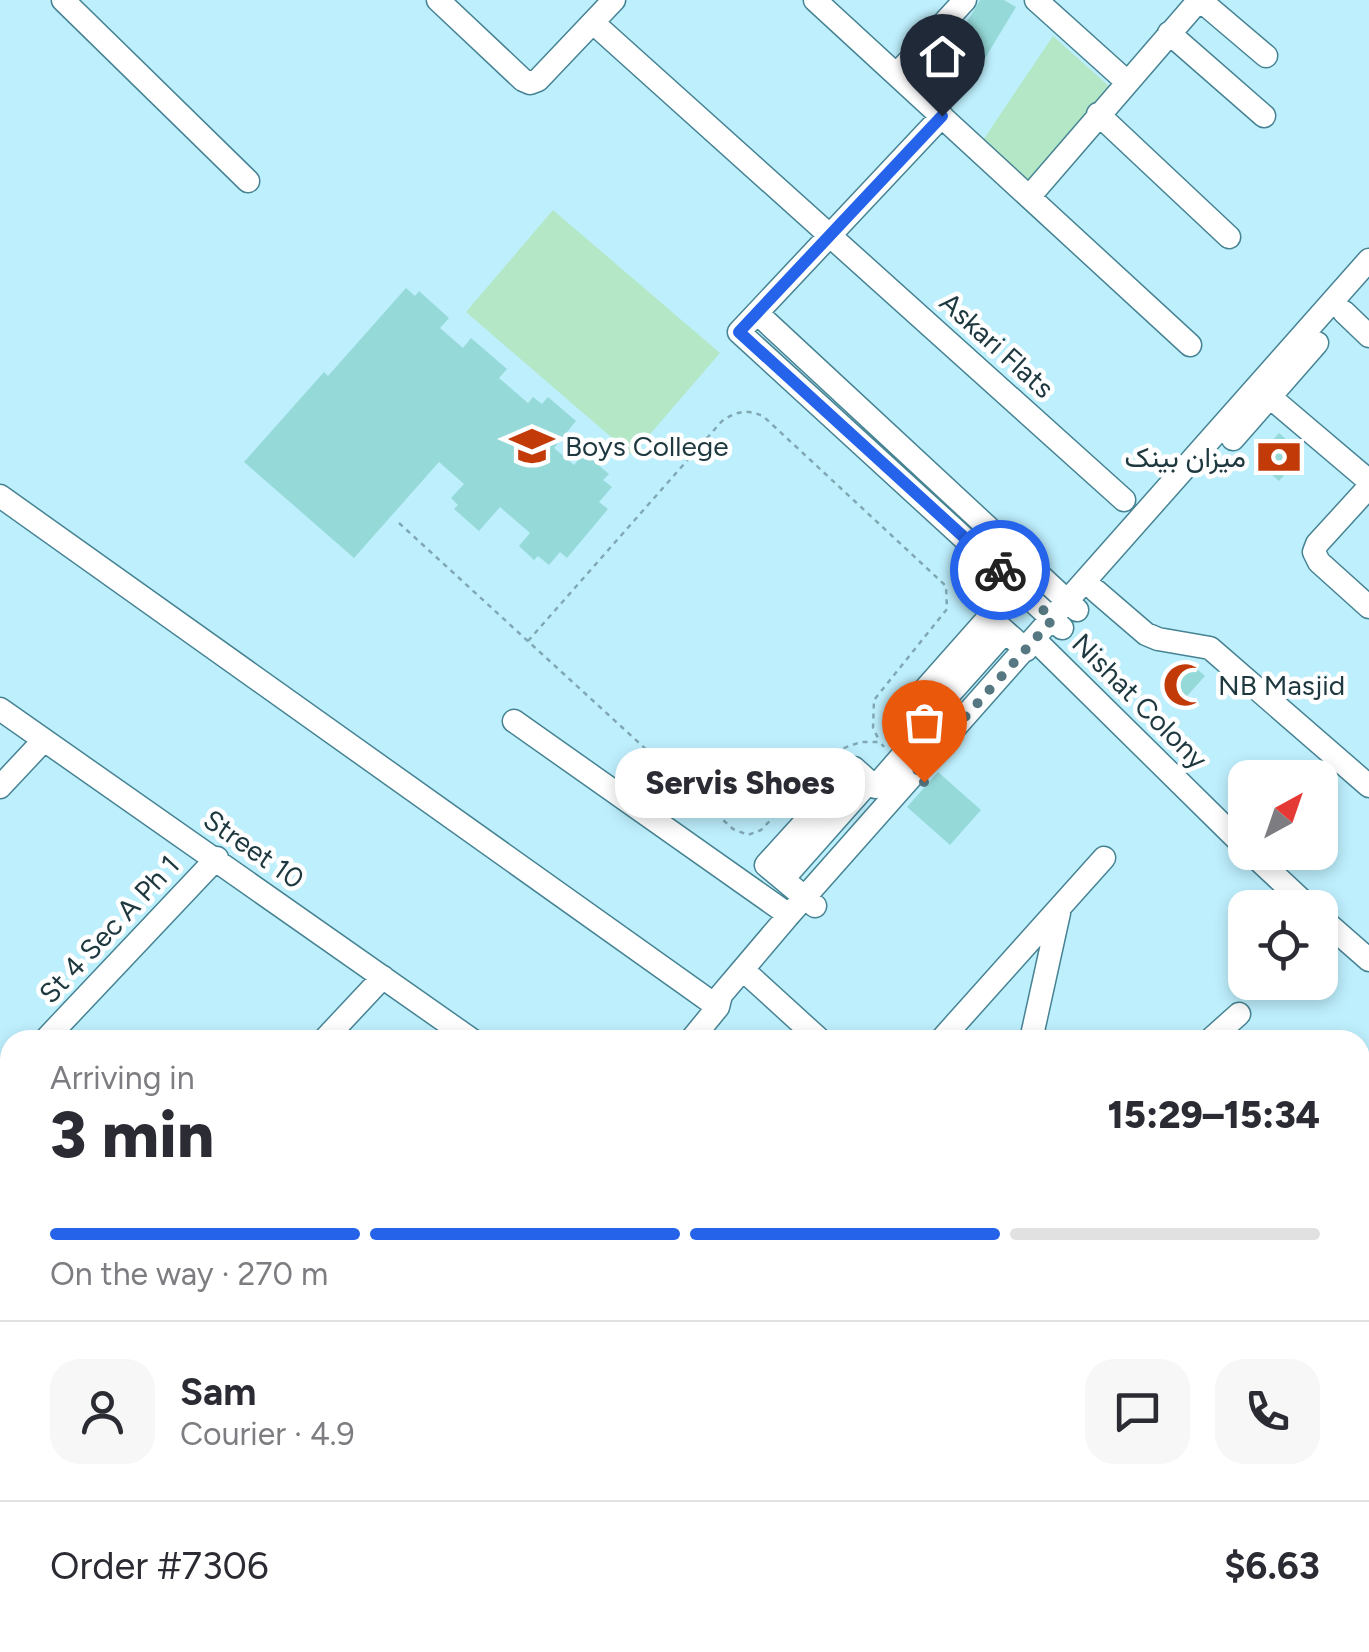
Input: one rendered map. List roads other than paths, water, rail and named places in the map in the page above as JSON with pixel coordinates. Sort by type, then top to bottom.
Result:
[{"type":"street","points":[[438,0],[522,80],[530,83],[538,80],[614,0]]},
{"type":"street","points":[[815,0],[1190,345]]},
{"type":"street","points":[[897,74],[965,0]]},
{"type":"street","points":[[1036,0],[1126,81]]},
{"type":"street","points":[[1029,197],[1200,0],[1266,56]]},
{"type":"street","points":[[80,5],[248,181]]},
{"type":"street","name":"Askari Flats","points":[[599,28],[1124,500]]},
{"type":"street","points":[[1170,33],[1264,116]]},
{"type":"street","points":[[1098,114],[1229,238]]},
{"type":"street","points":[[942,116],[739,332],[892,472],[1066,615]]},
{"type":"street","points":[[699,1030],[718,1007],[721,995],[803,906],[912,772],[1066,615],[1369,260]]},
{"type":"street","points":[[1066,615],[1096,591],[1369,284]]},
{"type":"street","points":[[1344,312],[1369,336]]},
{"type":"street","points":[[756,314],[908,454],[1066,615]]},
{"type":"street","points":[[1270,397],[1369,484],[1314,552],[1319,562],[1369,607]]},
{"type":"street","points":[[892,472],[908,454]]},
{"type":"street","points":[[0,496],[718,1007]]},
{"type":"street","points":[[1096,591],[1146,634],[1210,648],[1369,786]]},
{"type":"street","name":"Nishat Colony","points":[[912,772],[916,740],[912,736],[1006,632],[1035,646],[1228,831]]},
{"type":"street","name":"Street 10","points":[[0,709],[458,1030]]},
{"type":"street","points":[[514,721],[803,906]]},
{"type":"street","points":[[0,787],[44,740]]},
{"type":"street","points":[[803,906],[783,879],[869,782],[875,787],[912,772]]},
{"type":"street","name":"St 4 Sec A Ph 1","points":[[54,1030],[217,858]]},
{"type":"street","points":[[951,1030],[1104,858]]},
{"type":"street","name":"Nishat Colony","points":[[1269,870],[1291,890]]},
{"type":"street","points":[[718,1007],[729,1002],[752,978],[803,906]]},
{"type":"street","points":[[1033,1030],[1060,909]]},
{"type":"street","points":[[1338,930],[1366,951]]},
{"type":"street","points":[[334,1030],[384,977]]},
{"type":"street","points":[[752,978],[809,1030]]},
{"type":"street","points":[[1222,1030],[1240,1014]]},
{"type":"place","name":"Boys College","points":[[532,446]]},
{"type":"place","name":"میزان بینک","points":[[1279,457]]},
{"type":"place","name":"NB Masjid","points":[[1185,685]]},
{"type":"place","name":"Servis Shoes","points":[[924,782]]}]
